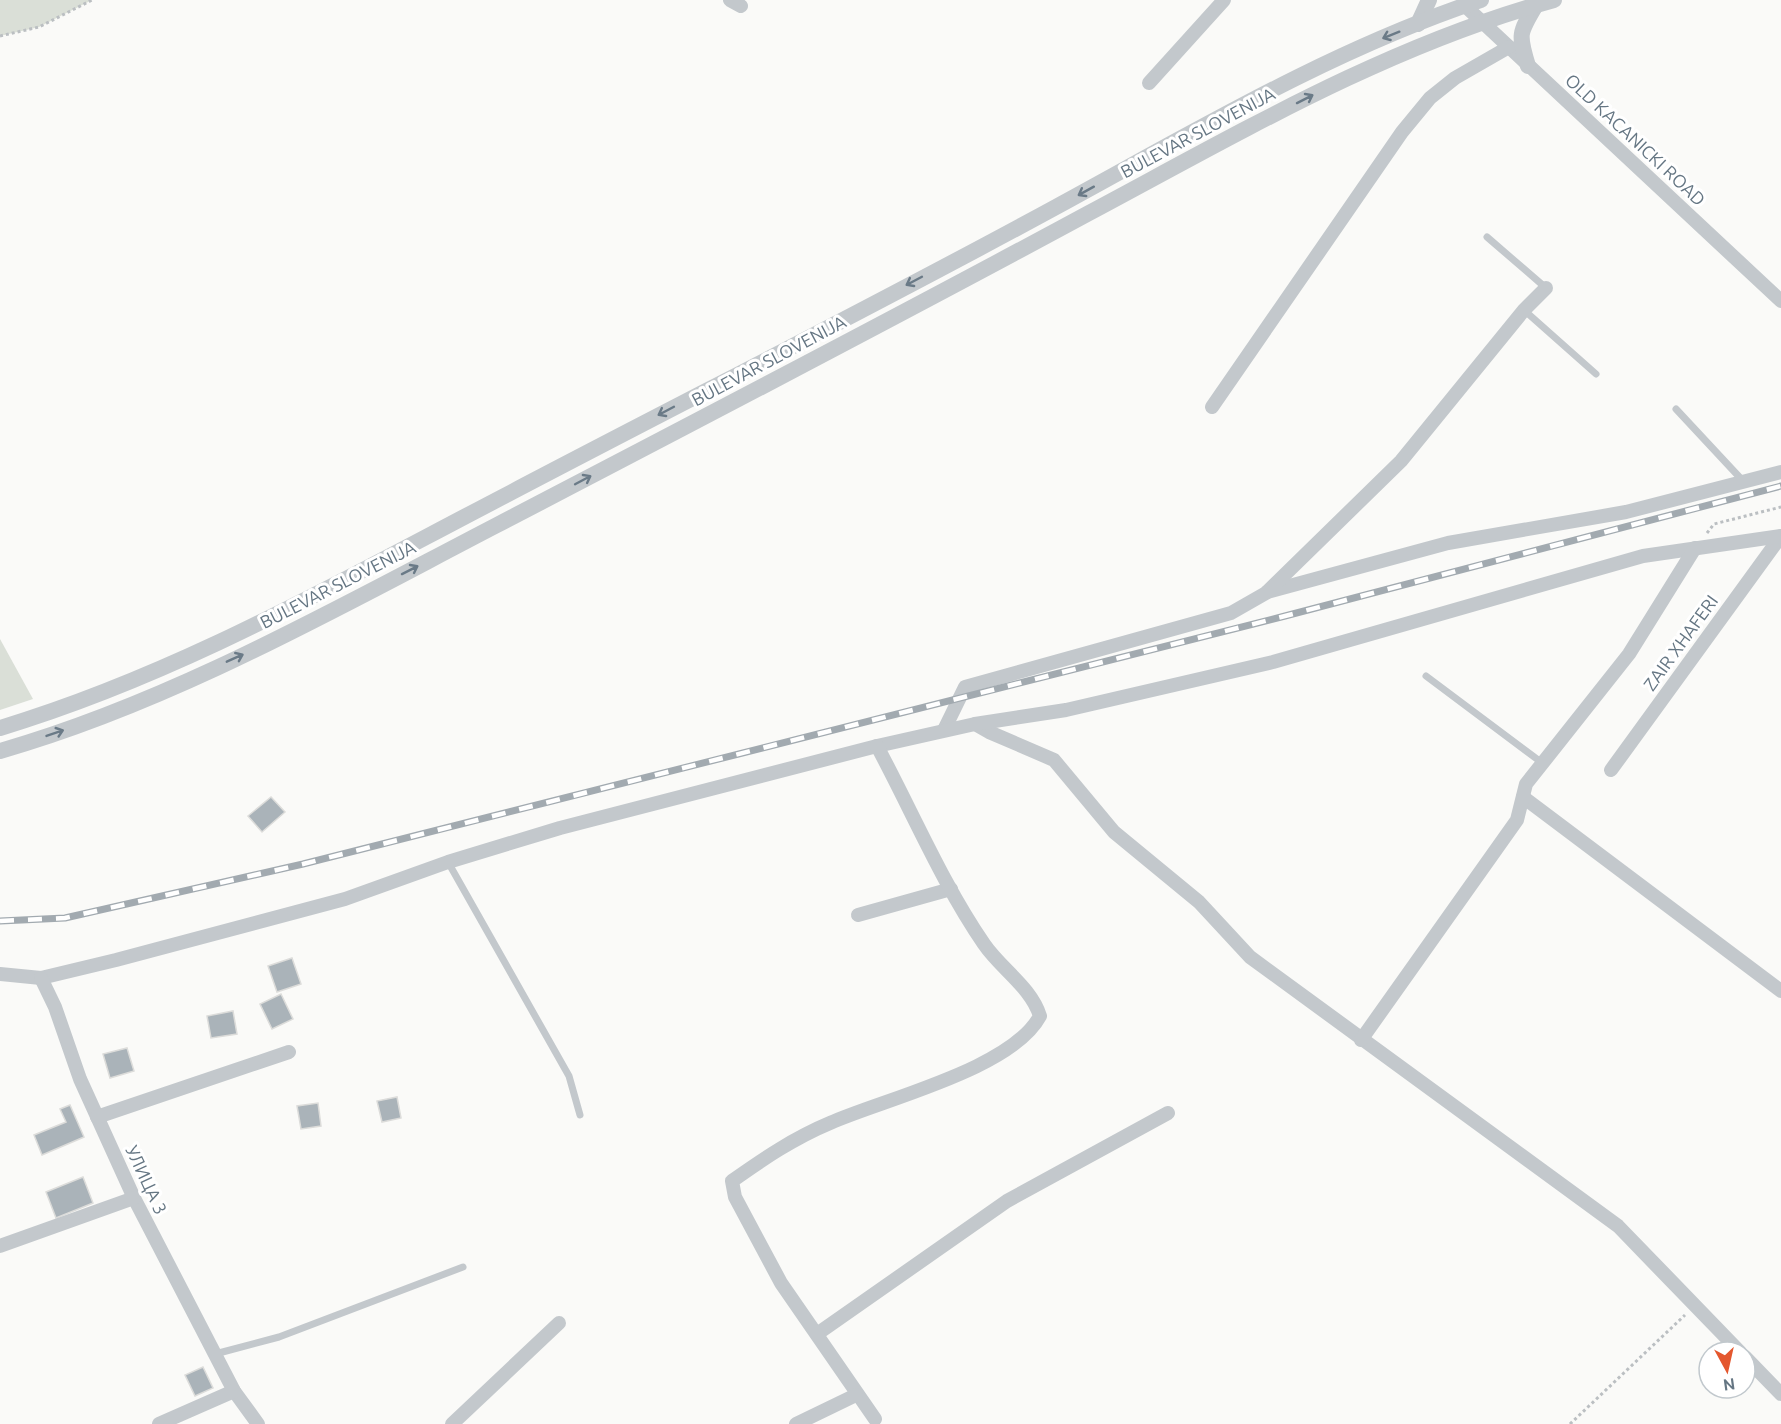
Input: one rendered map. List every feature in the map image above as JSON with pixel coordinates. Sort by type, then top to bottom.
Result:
[{"type":"street","points":[[1149,83],[1224,0]]},
{"type":"street","points":[[1418,24],[1429,0]]},
{"type":"street","name":"BULEVAR SLOVENIJA","points":[[0,728],[85,699],[249,627],[1051,210],[1254,99],[1343,55],[1418,24],[1461,3],[1481,0]]},
{"type":"street","name":"BULEVAR SLOVENIJA","points":[[0,751],[88,721],[267,643],[960,283],[1253,125],[1346,79],[1428,43],[1554,0]]},
{"type":"street","name":"OLD KACANICKI ROAD","points":[[1461,3],[1781,301]]},
{"type":"street","points":[[1528,66],[1521,30],[1536,5]]},
{"type":"street","points":[[1212,407],[1402,132],[1430,98],[1455,78],[1509,47]]},
{"type":"street","points":[[1266,593],[1401,460],[1524,310],[1546,288]]},
{"type":"street","points":[[944,730],[965,687],[1231,613],[1266,593],[1448,543],[1626,512],[1781,472]]},
{"type":"street","points":[[0,974],[41,978],[212,936],[334,902],[448,862],[592,820],[877,746],[975,724],[1066,710],[1273,662],[1643,556],[1781,536]]},
{"type":"street","name":"ZAIR XHAFERI","points":[[1611,770],[1781,536]]},
{"type":"street","points":[[1361,1040],[1517,820],[1527,784],[1541,762],[1629,654],[1695,548]]},
{"type":"street","points":[[975,724],[1054,760],[1114,832],[1199,902],[1250,957],[1618,1226],[1729,1340]]},
{"type":"street","points":[[875,1419],[856,1395],[773,1270],[731,1190],[732,1181],[783,1145],[876,1104],[946,1081],[993,1057],[1033,1028],[1040,1016],[1036,1003],[984,945],[951,889],[877,746]]},
{"type":"street","points":[[1523,797],[1781,991]]},
{"type":"street","points":[[858,915],[951,889]]},
{"type":"street","name":"УЛИЦА 3","points":[[41,978],[55,1007],[96,1117],[134,1198],[234,1391],[258,1424]]},
{"type":"street","points":[[96,1117],[289,1052]]},
{"type":"street","points":[[817,1334],[1007,1201],[1168,1113]]},
{"type":"street","points":[[0,1246],[134,1198]]},
{"type":"street","points":[[452,1424],[559,1323]]},
{"type":"street","points":[[1757,1369],[1781,1394]]},
{"type":"street","points":[[159,1424],[234,1391]]},
{"type":"street","points":[[796,1424],[856,1395]]},
{"type":"lane","points":[[1487,237],[1546,288]]},
{"type":"lane","points":[[1524,310],[1596,374]]},
{"type":"lane","points":[[1676,409],[1744,482]]},
{"type":"lane","points":[[1426,676],[1541,762]]},
{"type":"lane","points":[[448,862],[569,1076],[580,1115]]},
{"type":"lane","points":[[215,1353],[279,1337],[463,1267]]},
{"type":"path","points":[[0,36],[39,27],[92,0]]},
{"type":"path","points":[[1695,548],[1714,524],[1781,507]]},
{"type":"path","points":[[1570,1424],[1695,1305]]},
{"type":"shaded area","points":[[0,0],[92,0],[39,27],[0,36]]},
{"type":"shaded area","points":[[0,639],[33,699],[0,710]]},
{"type":"building","points":[[271,797],[285,812],[262,832],[248,816]]},
{"type":"building","points":[[292,958],[301,984],[277,992],[268,966]]},
{"type":"building","points":[[281,994],[293,1019],[272,1029],[260,1004]]},
{"type":"building","points":[[233,1011],[237,1034],[211,1038],[207,1016]]},
{"type":"building","points":[[127,1048],[134,1071],[110,1078],[103,1054]]},
{"type":"building","points":[[397,1097],[401,1118],[382,1122],[377,1101]]},
{"type":"building","points":[[318,1103],[321,1126],[301,1129],[297,1106]]},
{"type":"building","points":[[70,1105],[84,1137],[42,1155],[34,1135],[66,1122],[60,1109]]},
{"type":"building","points":[[83,1177],[93,1203],[56,1218],[46,1192]]},
{"type":"building","points":[[203,1367],[213,1388],[195,1396],[185,1375]]},
{"type":"railway","points":[[0,921],[65,918],[303,864],[1285,616],[1781,486]]}]
